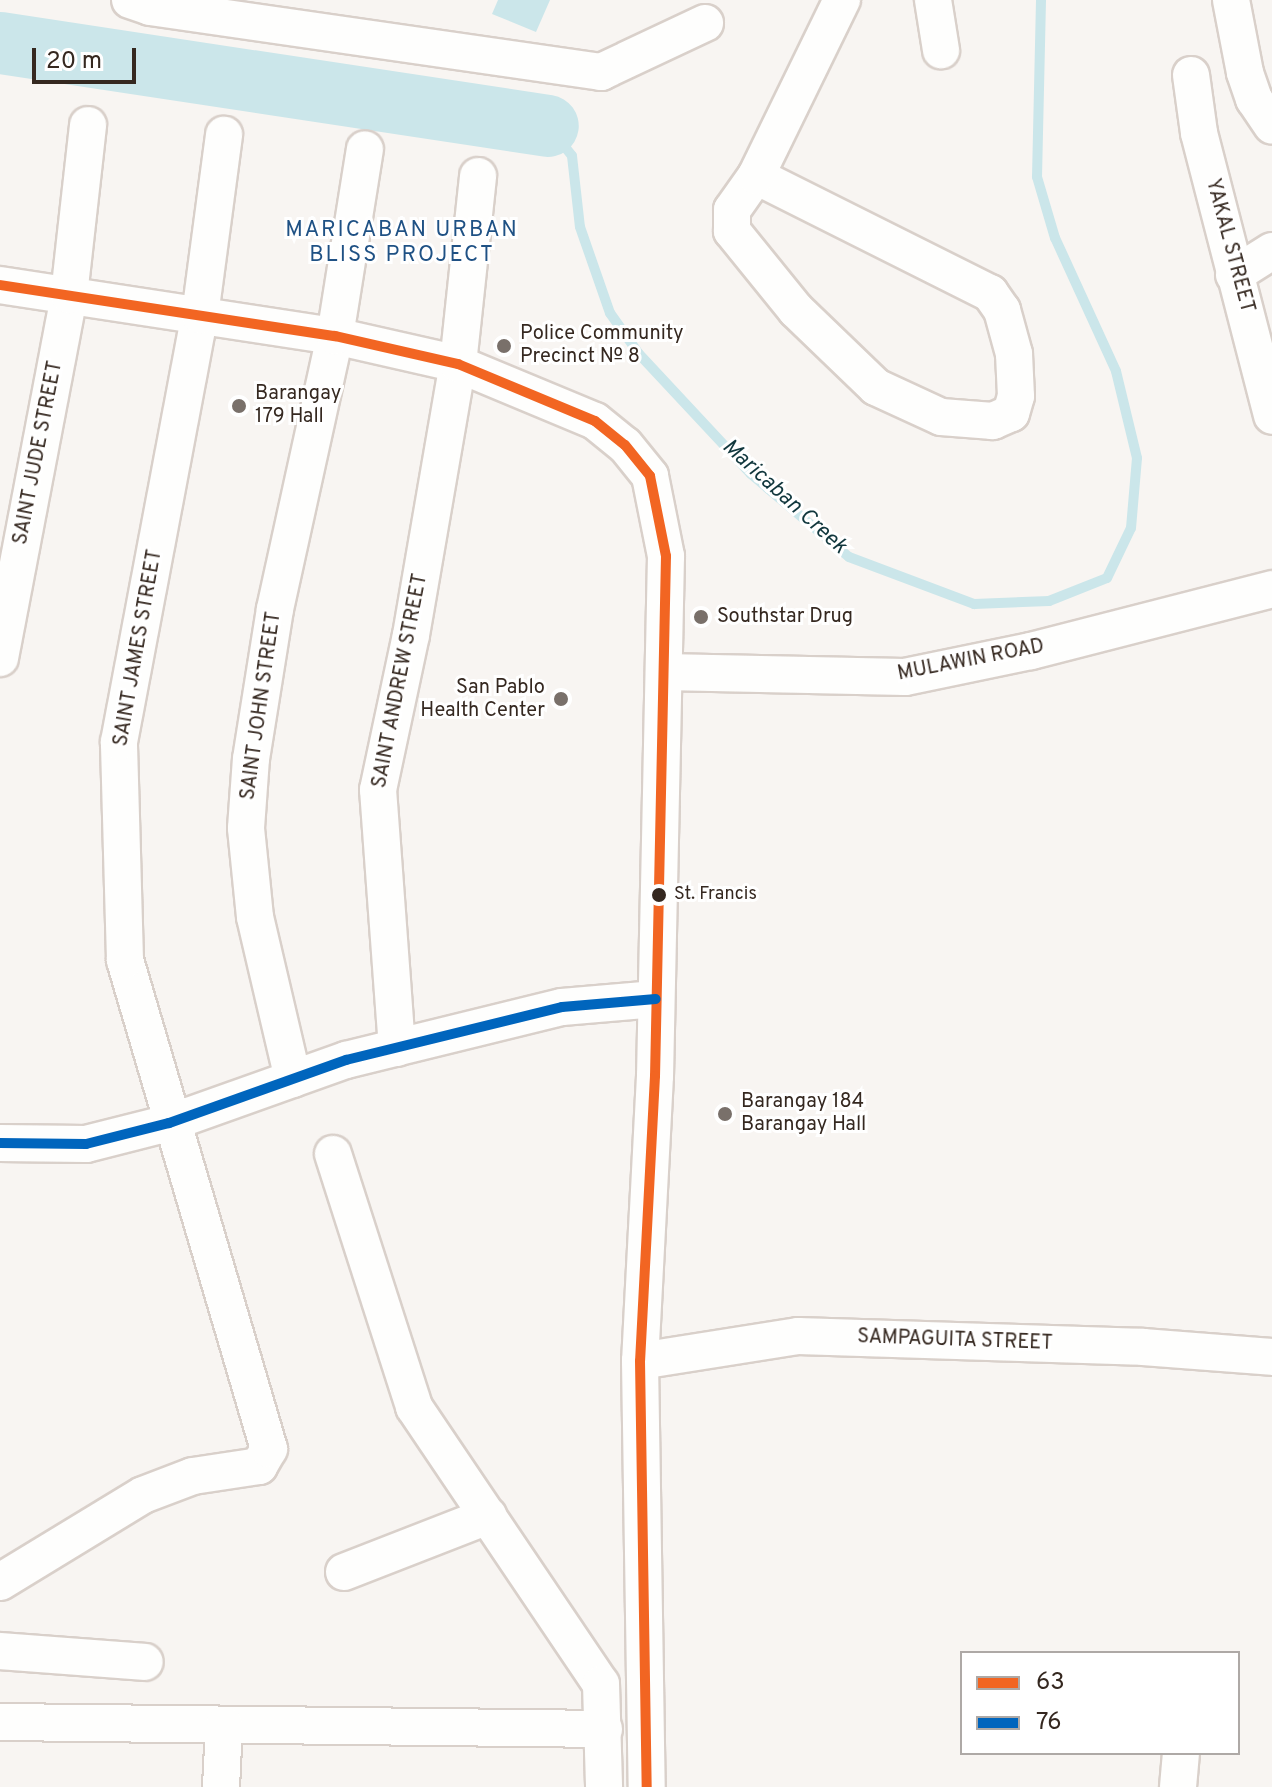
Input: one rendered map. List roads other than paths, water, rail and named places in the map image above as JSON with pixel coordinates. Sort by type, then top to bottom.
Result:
[{"type":"street","points":[[130,0],[165,10],[601,72],[705,23]]},
{"type":"street","points":[[756,176],[990,293],[1002,310],[1014,354],[1016,396],[1011,413],[993,421],[941,417],[876,387],[796,310],[735,236],[732,210],[756,176],[842,0]]},
{"type":"street","points":[[933,0],[941,50]]},
{"type":"street","points":[[1231,0],[1245,73],[1254,99],[1272,126]]},
{"type":"street","name":"YAKAL STREET","points":[[1191,75],[1199,133],[1272,416]]},
{"type":"street","name":"SAINT JUDE STREET","points":[[0,658],[69,295],[88,125]]},
{"type":"street","name":"SAINT JAMES STREET","points":[[0,1582],[143,1495],[193,1476],[259,1466],[266,1459],[269,1449],[169,1123],[125,960],[119,742],[200,315],[224,135]]},
{"type":"street","name":"SAINT JOHN STREET","points":[[293,1079],[255,917],[246,828],[251,759],[275,609],[335,336],[365,149]]},
{"type":"street","name":"SAINT ANDREW STREET","points":[[397,1048],[378,790],[458,364],[478,176]]},
{"type":"street","points":[[1234,275],[1272,251]]},
{"type":"street","points":[[0,285],[335,336],[458,364],[595,421],[625,445],[650,476],[666,556],[656,999],[640,1361],[647,1787]]},
{"type":"street","name":"MULAWIN ROAD","points":[[664,672],[905,677],[1031,651],[1272,589]]},
{"type":"street","points":[[0,1143],[86,1144],[169,1123],[293,1079],[397,1048],[562,1007],[656,999]]},
{"type":"street","points":[[333,1154],[414,1407],[601,1684],[604,1787]]},
{"type":"street","name":"SAMPAGUITA STREET","points":[[640,1361],[798,1336],[1143,1347],[1272,1357]]},
{"type":"street","points":[[344,1572],[488,1516]]},
{"type":"street","points":[[0,1651],[145,1662]]},
{"type":"street","points":[[0,1722],[604,1729]]},
{"type":"street","points":[[221,1787],[224,1725]]},
{"type":"street","points":[[1178,1787],[1181,1755]]},
{"type":"water","points":[[498,0],[550,0],[536,32],[492,14]]},
{"type":"waterway","name":"Maricaban Creek","points":[[548,126],[572,156],[580,227],[610,313],[639,354],[751,474],[849,557],[974,604],[1049,601],[1107,578],[1131,528],[1137,458],[1116,371],[1055,238],[1037,177],[1041,0]]},
{"type":"waterway","name":"Maricaban Creek","points":[[0,43],[548,126]]},
{"type":"place","name":"Police Community Precinct № 8","points":[[504,346]]},
{"type":"place","name":"Barangay 179 Hall","points":[[239,406]]},
{"type":"place","name":"Southstar Drug","points":[[701,617]]},
{"type":"place","name":"San Pablo Health Center","points":[[561,699]]},
{"type":"place","name":"St. Francis","points":[[659,895]]},
{"type":"place","name":"Barangay 184 Barangay Hall","points":[[725,1114]]},
{"type":"district","name":"MARICABAN URBAN BLISS PROJECT","points":[[402,242]]}]
